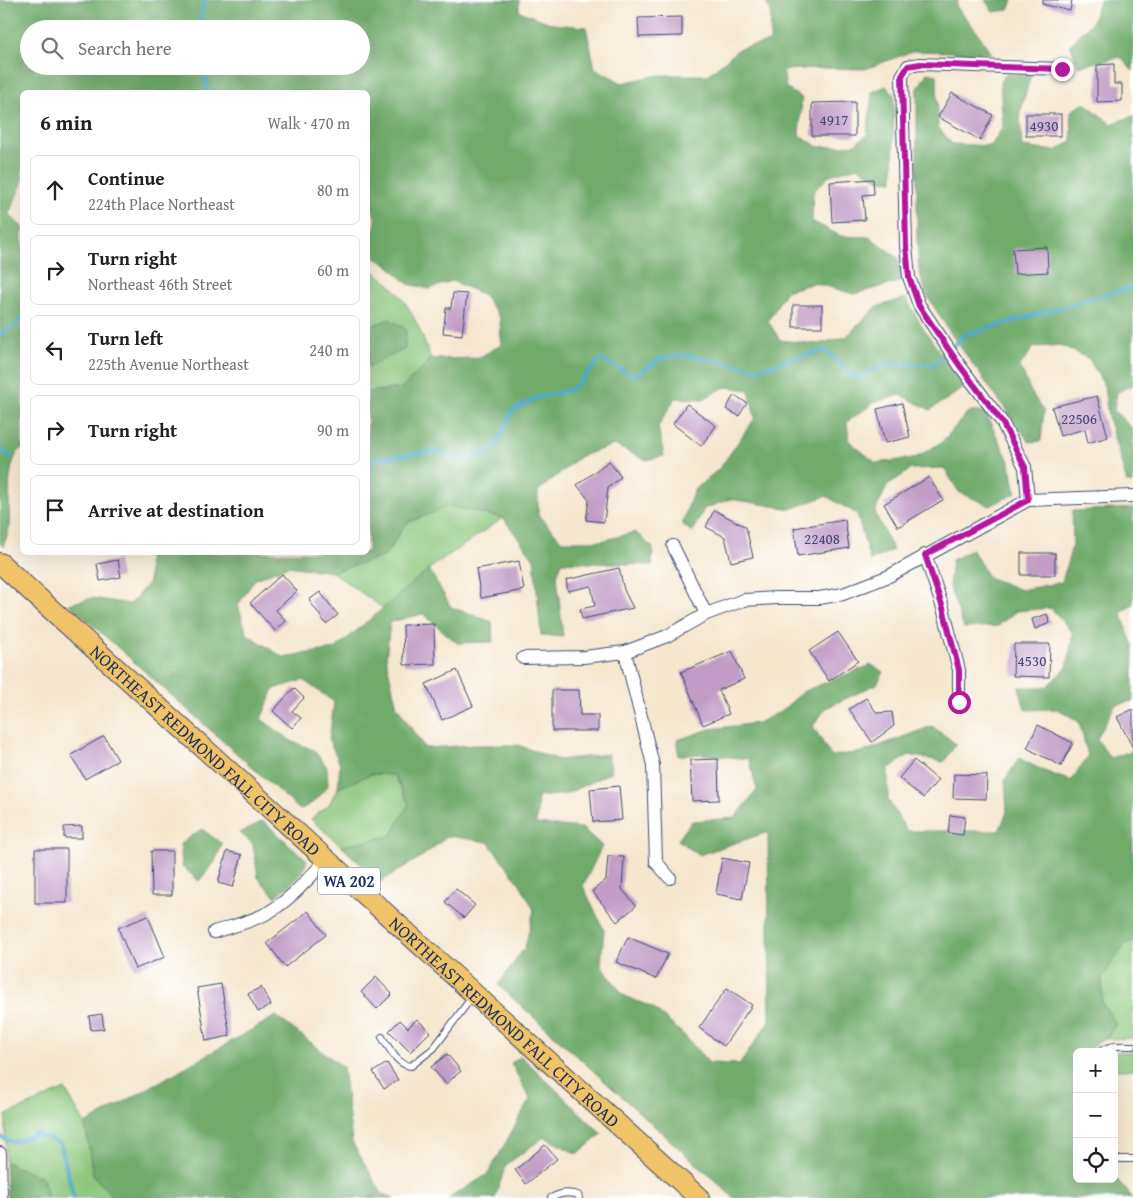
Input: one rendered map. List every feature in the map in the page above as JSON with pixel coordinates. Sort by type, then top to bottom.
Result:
[{"type":"main road","name":"NORTHEAST REDMOND FALL CITY ROAD","points":[[0,563],[699,1198]]},
{"type":"street","points":[[1028,500],[1025,467],[1002,422],[960,366],[919,306],[909,277],[906,246],[902,76],[908,66],[920,64],[1062,69]]},
{"type":"street","points":[[523,658],[584,657],[626,652],[667,636],[706,614],[744,600],[819,598],[843,594],[889,576],[1028,500],[1133,496]]},
{"type":"street","points":[[673,546],[706,614]]},
{"type":"street","points":[[925,555],[943,608],[959,670],[959,702]]},
{"type":"street","points":[[626,652],[653,765],[656,862],[670,878]]},
{"type":"street","points":[[214,932],[252,920],[269,912],[297,890],[326,860]]},
{"type":"street","points":[[0,1153],[1,1198]]},
{"type":"lane","points":[[382,1037],[398,1060],[404,1066],[411,1066],[419,1062],[434,1048],[474,994]]},
{"type":"lane","points":[[1105,1048],[1111,1046],[1133,1046]]},
{"type":"lane","points":[[1118,1159],[1133,1159]]},
{"type":"lane","points":[[551,1198],[559,1194],[570,1193],[578,1195],[580,1198]]},
{"type":"green space","points":[[0,0],[519,0],[519,11],[553,24],[586,27],[595,68],[622,83],[658,75],[708,75],[740,48],[770,42],[771,12],[765,0],[958,0],[956,6],[975,29],[991,53],[914,51],[865,69],[823,68],[783,70],[786,88],[802,98],[799,135],[819,147],[854,145],[867,135],[872,92],[886,86],[894,95],[893,181],[880,180],[858,167],[830,175],[813,192],[812,221],[840,236],[870,237],[898,258],[903,281],[854,294],[814,283],[786,291],[768,321],[780,340],[818,344],[846,337],[876,307],[906,298],[922,326],[964,388],[930,410],[901,395],[875,402],[847,422],[849,441],[876,463],[915,458],[942,442],[968,412],[985,412],[1010,463],[1016,493],[990,506],[959,492],[944,468],[911,469],[887,486],[875,512],[893,550],[870,561],[857,514],[826,496],[791,509],[730,499],[704,509],[692,532],[682,524],[694,490],[720,468],[755,418],[749,390],[725,387],[703,399],[675,398],[658,427],[664,456],[646,460],[614,445],[581,456],[538,491],[538,515],[562,541],[602,541],[635,532],[653,548],[652,565],[562,562],[557,576],[563,637],[541,635],[534,559],[503,518],[450,506],[406,523],[385,556],[332,572],[288,566],[255,579],[238,605],[247,634],[283,657],[335,649],[429,569],[451,607],[492,622],[493,642],[457,643],[423,614],[390,622],[386,659],[397,707],[425,748],[518,745],[559,760],[608,754],[612,772],[566,794],[538,797],[536,824],[582,828],[602,846],[583,886],[604,930],[601,965],[623,995],[653,1008],[684,1035],[709,1063],[740,1064],[770,1020],[768,832],[699,855],[678,840],[692,821],[735,818],[757,790],[749,759],[700,754],[678,756],[677,740],[710,729],[758,723],[781,711],[804,691],[871,665],[884,672],[877,684],[826,708],[813,726],[831,756],[863,752],[932,726],[956,744],[944,762],[909,755],[888,769],[888,800],[907,831],[999,831],[1007,812],[1005,780],[1019,758],[1044,771],[1071,781],[1088,756],[1079,722],[1058,709],[1025,710],[1019,687],[1046,687],[1067,667],[1073,633],[1051,608],[1016,611],[998,626],[964,628],[949,586],[952,560],[972,549],[988,577],[1021,590],[1062,582],[1073,542],[1072,511],[1133,508],[1133,604],[1121,613],[1133,646],[1133,701],[1115,705],[1097,739],[1110,758],[1133,751],[1133,941],[1125,944],[1102,978],[1102,1003],[1116,1024],[1106,1039],[1096,1043],[1091,1048],[1073,1048],[1073,1183],[1118,1183],[1118,1181],[1133,1198],[734,1198],[498,985],[525,947],[534,910],[520,884],[488,842],[448,836],[424,855],[380,882],[341,846],[391,836],[409,804],[394,775],[371,774],[338,788],[340,764],[329,740],[334,702],[303,680],[274,689],[261,719],[293,742],[314,750],[327,767],[328,786],[312,803],[300,810],[69,604],[92,598],[130,604],[149,582],[148,555],[370,555],[370,392],[402,388],[431,359],[478,358],[501,345],[500,318],[484,295],[452,281],[429,289],[408,284],[387,264],[370,256],[370,247],[376,222],[370,199],[370,90],[20,90],[20,188],[9,214],[20,225],[20,450],[16,455],[11,474],[9,528],[3,547],[0,544]]},
{"type":"green space","points":[[985,0],[1013,0],[1009,10],[993,12]]},
{"type":"green space","points":[[1100,0],[1133,0],[1133,71],[1121,57],[1079,66],[1070,45],[1092,22]]},
{"type":"green space","points":[[927,73],[937,75],[938,127],[952,144],[991,146],[1003,126],[1000,82],[1006,74],[1031,75],[1020,113],[1022,147],[1056,151],[1072,141],[1071,111],[1085,103],[1111,124],[1133,116],[1133,385],[1117,392],[1114,411],[1133,429],[1133,483],[1127,483],[1108,417],[1104,385],[1089,359],[1061,345],[1034,347],[1020,366],[1031,392],[1044,411],[1041,441],[1029,442],[951,334],[926,294],[919,270],[917,238],[917,90]]},
{"type":"green space","points":[[370,269],[392,286],[401,296],[420,331],[431,359],[402,388],[370,392]]},
{"type":"green space","points":[[390,319],[406,329],[405,349],[370,366],[370,326]]},
{"type":"green space","points":[[449,506],[503,518],[429,569],[383,608],[332,572],[385,556],[406,523]]},
{"type":"green space","points":[[371,774],[394,775],[409,804],[391,836],[341,846],[311,819],[328,806],[338,788]]},
{"type":"green space","points":[[263,821],[307,860],[303,873],[276,897],[258,878],[253,844],[240,833]]},
{"type":"green space","points":[[202,829],[222,844],[215,862],[199,881],[182,866],[180,844]]},
{"type":"green space","points":[[1133,941],[1133,1038],[1106,1039],[1116,1024],[1102,1003],[1102,978],[1125,944]]},
{"type":"green space","points":[[276,1016],[343,1067],[352,1142],[382,1194],[395,1198],[114,1198],[93,1175],[85,1124]]},
{"type":"green space","points":[[1118,1052],[1133,1052],[1133,1070],[1118,1070]]},
{"type":"green space","points":[[521,1056],[602,1134],[577,1154],[544,1137],[506,1165],[495,1198],[449,1198],[488,1174],[530,1099],[511,1063]]},
{"type":"green space","points":[[65,1089],[85,1124],[93,1175],[114,1198],[48,1198],[43,1178],[5,1162],[6,1115]]},
{"type":"green space","points":[[5,1162],[43,1178],[48,1198],[7,1198]]},
{"type":"building","points":[[1043,0],[1072,0],[1070,11],[1042,4]]},
{"type":"building","points":[[682,17],[682,36],[639,37],[638,18]]},
{"type":"building","points":[[1114,64],[1114,84],[1122,84],[1122,101],[1097,102],[1097,65]]},
{"type":"building","points":[[952,93],[993,115],[980,140],[938,117]]},
{"type":"building","points":[[855,102],[855,136],[812,136],[812,103]]},
{"type":"building","points":[[1026,114],[1061,114],[1061,136],[1026,136]]},
{"type":"building","points":[[873,179],[874,194],[863,195],[865,220],[832,222],[830,182]]},
{"type":"building","points":[[1047,247],[1048,272],[1015,274],[1013,249]]},
{"type":"building","points":[[453,293],[467,294],[462,335],[443,333],[446,308],[451,308]]},
{"type":"building","points":[[793,305],[822,305],[822,327],[793,327]]},
{"type":"building","points":[[734,395],[747,403],[739,416],[726,409]]},
{"type":"building","points":[[1097,396],[1108,437],[1088,443],[1085,429],[1060,436],[1052,407]]},
{"type":"building","points":[[902,403],[910,437],[885,443],[877,409]]},
{"type":"building","points":[[687,404],[716,426],[701,446],[673,424]]},
{"type":"building","points":[[609,461],[621,477],[608,488],[604,522],[586,520],[589,500],[577,485]]},
{"type":"building","points":[[929,477],[943,500],[898,527],[884,504]]},
{"type":"building","points":[[714,510],[746,527],[753,557],[731,562],[725,537],[706,527]]},
{"type":"building","points":[[845,520],[849,548],[798,556],[794,528]]},
{"type":"building","points":[[1021,553],[1055,553],[1055,575],[1021,575]]},
{"type":"building","points":[[118,560],[121,577],[100,581],[97,564]]},
{"type":"building","points":[[519,561],[524,590],[481,598],[476,569]]},
{"type":"building","points":[[619,568],[624,590],[633,608],[582,619],[580,609],[595,606],[591,586],[568,591],[566,580]]},
{"type":"building","points":[[282,574],[297,591],[276,610],[286,621],[275,631],[250,603]]},
{"type":"building","points":[[320,592],[338,615],[326,624],[309,600]]},
{"type":"building","points":[[1047,614],[1050,623],[1035,629],[1032,619]]},
{"type":"building","points":[[434,624],[435,664],[404,665],[403,625]]},
{"type":"building","points":[[838,632],[858,661],[829,681],[809,651]]},
{"type":"building","points":[[1014,644],[1050,644],[1049,677],[1013,676]]},
{"type":"building","points":[[732,651],[744,679],[719,690],[729,714],[703,725],[681,672]]},
{"type":"building","points":[[457,670],[473,706],[442,720],[426,684]]},
{"type":"building","points":[[294,688],[304,698],[292,711],[301,718],[292,728],[273,711]]},
{"type":"building","points":[[552,690],[579,690],[580,715],[598,715],[598,731],[552,731]]},
{"type":"building","points":[[866,698],[877,713],[892,712],[894,726],[872,742],[849,709]]},
{"type":"building","points":[[1133,709],[1133,748],[1117,717]]},
{"type":"building","points":[[1038,725],[1073,743],[1061,766],[1027,748]]},
{"type":"building","points":[[104,736],[118,760],[85,779],[71,755]]},
{"type":"building","points":[[718,759],[719,800],[692,801],[690,760]]},
{"type":"building","points":[[914,760],[938,780],[923,798],[899,778]]},
{"type":"building","points":[[954,774],[987,775],[986,799],[953,798]]},
{"type":"building","points":[[619,786],[622,820],[593,822],[590,789]]},
{"type":"building","points":[[950,815],[965,817],[963,835],[948,833]]},
{"type":"building","points":[[82,826],[82,838],[64,838],[64,827]]},
{"type":"building","points":[[35,849],[67,849],[67,903],[35,903]]},
{"type":"building","points":[[151,851],[172,851],[172,895],[152,895]]},
{"type":"building","points":[[227,851],[242,855],[233,887],[218,883]]},
{"type":"building","points":[[608,856],[624,857],[622,889],[636,906],[617,922],[592,891],[606,880]]},
{"type":"building","points":[[722,858],[749,863],[742,899],[716,894]]},
{"type":"building","points":[[456,889],[475,905],[464,918],[445,902]]},
{"type":"building","points":[[308,911],[326,935],[285,967],[267,943]]},
{"type":"building","points":[[148,916],[165,957],[135,969],[118,928]]},
{"type":"building","points":[[628,937],[668,954],[656,979],[616,962]]},
{"type":"building","points":[[376,977],[392,994],[377,1009],[361,992]]},
{"type":"building","points":[[221,984],[230,1036],[206,1041],[197,988]]},
{"type":"building","points":[[261,987],[271,1005],[258,1012],[248,994]]},
{"type":"building","points":[[727,988],[752,1005],[724,1046],[699,1028]]},
{"type":"building","points":[[102,1014],[104,1029],[91,1030],[89,1016]]},
{"type":"building","points":[[417,1019],[430,1032],[410,1052],[389,1031],[400,1020],[408,1028]]},
{"type":"building","points":[[447,1054],[461,1071],[446,1084],[431,1067]]},
{"type":"building","points":[[387,1063],[398,1080],[384,1089],[373,1072]]},
{"type":"building","points":[[545,1145],[557,1159],[526,1184],[515,1170]]},
{"type":"waterway","points":[[201,20],[204,0]]},
{"type":"waterway","points":[[205,75],[208,90]]},
{"type":"waterway","points":[[370,480],[374,459],[432,451],[470,460],[496,447],[512,411],[536,398],[573,389],[601,359],[634,376],[662,358],[687,355],[758,369],[825,350],[856,378],[890,364],[934,365],[964,335],[1133,287]]},
{"type":"waterway","points":[[0,335],[20,320]]},
{"type":"waterway","points":[[0,449],[12,458]]},
{"type":"waterway","points":[[0,1137],[13,1142],[36,1134],[60,1143],[74,1198]]},
{"type":"route","points":[[959,702],[959,670],[943,608],[925,555],[1028,500],[1025,467],[1002,422],[960,366],[919,306],[909,277],[906,246],[902,76],[908,66],[920,64],[1062,69]]}]
